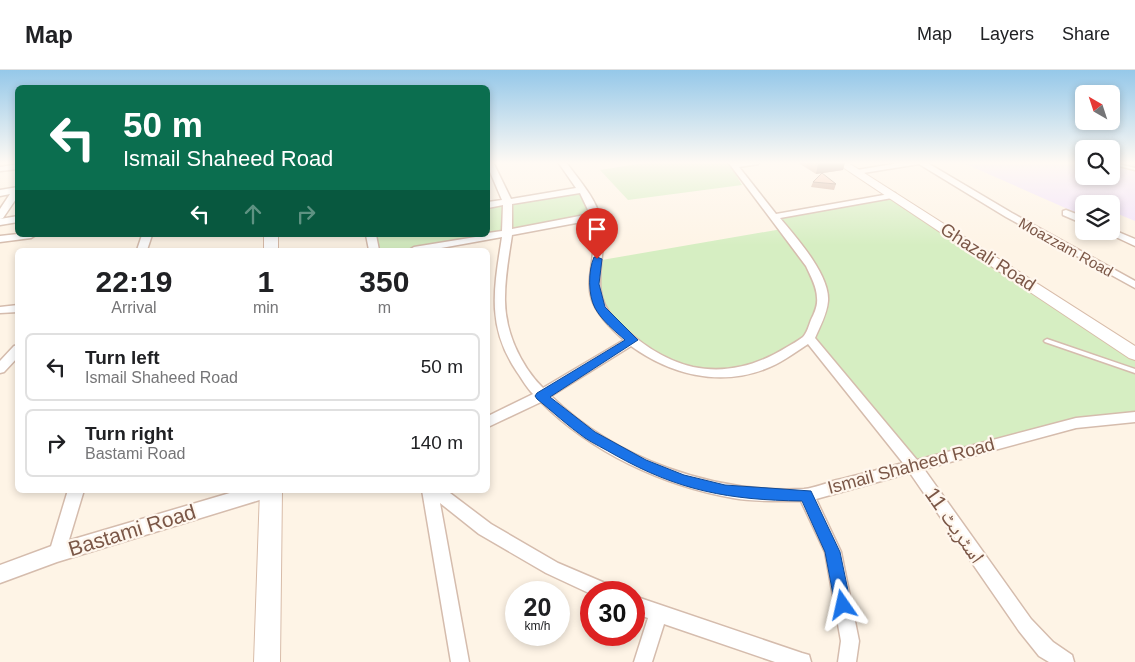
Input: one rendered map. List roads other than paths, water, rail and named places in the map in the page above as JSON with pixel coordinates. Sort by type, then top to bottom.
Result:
[{"type":"main road","name":"Ghazali Road","points":[[884,190],[1135,354]]},
{"type":"main road","points":[[266,662],[271,493]]},
{"type":"street","points":[[0,193],[15,190]]},
{"type":"street","name":"Ismail Shaheed Road","points":[[501,190],[508,205],[499,303],[502,327],[514,357],[541,396],[591,436],[642,464],[682,480],[725,491],[760,495],[806,495],[1076,423],[1135,417]]},
{"type":"street","points":[[490,205],[581,190],[591,203],[598,228],[594,279],[596,298],[600,307],[611,321],[632,340],[658,358],[680,368],[703,374],[729,374],[760,367],[809,338],[823,299],[819,281],[810,264],[753,190]]},
{"type":"street","name":"Moazzam Road","points":[[966,190],[1135,285]]},
{"type":"street","points":[[0,216],[15,193]]},
{"type":"street","points":[[773,217],[892,195]]},
{"type":"street","points":[[1066,213],[1075,216]]},
{"type":"street","points":[[490,235],[596,216]]},
{"type":"street","points":[[0,222],[15,220]]},
{"type":"street","points":[[1120,236],[1135,243]]},
{"type":"street","points":[[0,239],[16,237]]},
{"type":"street","points":[[424,248],[481,237]]},
{"type":"street","points":[[0,310],[15,308]]},
{"type":"street","name":"اسٹریٹ 11","points":[[809,338],[913,465],[1025,625],[1046,648],[1065,662]]},
{"type":"street","points":[[490,421],[541,396],[632,340]]},
{"type":"street","points":[[0,369],[15,352]]},
{"type":"street","points":[[57,552],[75,493]]},
{"type":"street","name":"Bastami Road","points":[[0,574],[57,552],[256,493]]},
{"type":"street","points":[[431,493],[460,662]]},
{"type":"street","points":[[439,493],[485,529],[552,568],[581,581]]},
{"type":"street","points":[[806,495],[833,552],[850,640],[847,662]]},
{"type":"street","points":[[645,608],[802,662]]},
{"type":"street","points":[[643,662],[659,612]]},
{"type":"lane","points":[[1047,341],[1135,371]]}]
